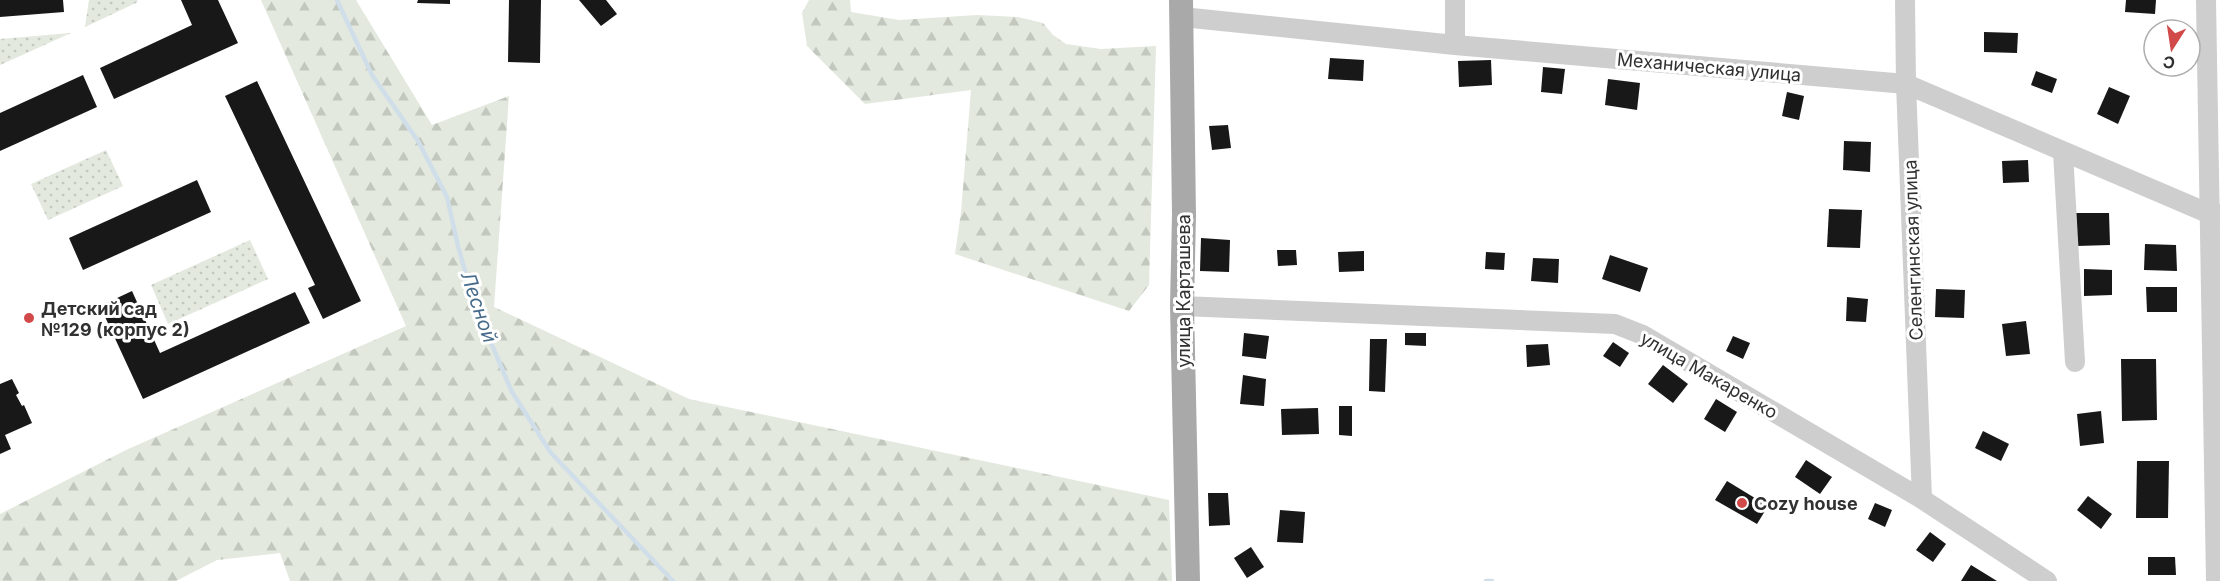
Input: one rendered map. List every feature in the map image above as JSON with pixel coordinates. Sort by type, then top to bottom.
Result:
[{"type":"main road","name":"улица Карташева","points":[[1182,8],[1184,215],[1182,306],[1188,581]]},
{"type":"street","points":[[1455,0],[1455,45]]},
{"type":"street","name":"Селенгинская улица","points":[[1905,0],[1906,84],[1922,499]]},
{"type":"street","points":[[2206,0],[2215,214],[2216,581]]},
{"type":"street","name":"Механическая улица","points":[[1182,8],[1455,45],[1906,84],[2215,214]]},
{"type":"street","points":[[2063,152],[2074,362]]},
{"type":"street","name":"улица Макаренко","points":[[1182,306],[1615,324],[1643,335],[1922,499],[2048,581]]},
{"type":"green space","points":[[89,0],[137,0],[138,2],[85,27]]},
{"type":"green space","points":[[261,0],[356,0],[432,125],[509,96],[494,307],[689,399],[1169,500],[1172,581],[290,581],[280,553],[217,560],[176,581],[0,581],[0,514],[126,450],[406,326]]},
{"type":"green space","points":[[809,0],[850,0],[851,12],[899,20],[977,15],[1018,17],[1043,23],[1053,35],[1066,44],[1101,49],[1156,46],[1149,285],[1129,311],[955,254],[961,212],[971,90],[865,104],[807,46],[802,13]]},
{"type":"green space","points":[[71,33],[0,65],[0,39]]},
{"type":"green space","points":[[106,150],[123,186],[48,220],[31,184]]},
{"type":"green space","points":[[250,240],[268,279],[168,324],[151,285]]},
{"type":"building","points":[[0,0],[63,0],[64,12],[0,17]]},
{"type":"building","points":[[181,0],[218,0],[238,43],[114,99],[100,68],[192,25]]},
{"type":"building","points":[[418,0],[450,0],[450,4],[417,3]]},
{"type":"building","points":[[509,0],[541,0],[540,63],[508,62]]},
{"type":"building","points":[[579,0],[606,0],[617,14],[601,26]]},
{"type":"building","points":[[2126,0],[2156,0],[2155,14],[2125,12]]},
{"type":"building","points":[[1984,32],[2018,33],[2017,53],[1984,52]]},
{"type":"building","points":[[1330,58],[1364,60],[1363,81],[1328,79]]},
{"type":"building","points":[[1491,60],[1492,85],[1459,87],[1458,61]]},
{"type":"building","points":[[1543,67],[1565,69],[1562,94],[1541,92]]},
{"type":"building","points":[[2036,71],[2057,79],[2052,93],[2031,85]]},
{"type":"building","points":[[83,75],[97,107],[0,151],[0,113]]},
{"type":"building","points":[[1608,79],[1640,83],[1637,110],[1605,105]]},
{"type":"building","points":[[257,81],[361,301],[323,319],[308,288],[315,285],[225,96]]},
{"type":"building","points":[[2109,87],[2130,96],[2118,124],[2097,114]]},
{"type":"building","points":[[1787,92],[1804,96],[1799,120],[1782,116]]},
{"type":"building","points":[[1228,125],[1231,148],[1212,150],[1209,126]]},
{"type":"building","points":[[1844,141],[1871,142],[1870,172],[1843,170]]},
{"type":"building","points":[[2028,160],[2029,182],[2003,183],[2002,161]]},
{"type":"building","points":[[197,180],[211,212],[83,270],[69,238]]},
{"type":"building","points":[[1829,209],[1862,210],[1860,248],[1827,247]]},
{"type":"building","points":[[2076,213],[2109,213],[2110,245],[2077,246]]},
{"type":"building","points":[[1201,238],[1230,240],[1229,272],[1200,271]]},
{"type":"building","points":[[2145,244],[2176,245],[2177,271],[2144,270]]},
{"type":"building","points":[[1277,250],[1296,250],[1297,265],[1278,266]]},
{"type":"building","points":[[1364,251],[1364,271],[1339,272],[1338,252]]},
{"type":"building","points":[[1486,252],[1505,253],[1504,270],[1485,269]]},
{"type":"building","points":[[1610,255],[1648,268],[1640,292],[1602,279]]},
{"type":"building","points":[[1533,258],[1559,259],[1558,283],[1531,281]]},
{"type":"building","points":[[2084,269],[2112,270],[2112,295],[2084,296]]},
{"type":"building","points":[[2146,287],[2177,287],[2177,312],[2147,312]]},
{"type":"building","points":[[1936,289],[1965,290],[1964,318],[1935,317]]},
{"type":"building","points":[[132,291],[160,353],[295,292],[310,323],[143,399],[100,306]]},
{"type":"building","points":[[1847,297],[1868,299],[1866,322],[1846,321]]},
{"type":"building","points":[[2026,321],[2030,354],[2006,356],[2002,324]]},
{"type":"building","points":[[1244,333],[1269,336],[1266,359],[1242,356]]},
{"type":"building","points":[[1405,333],[1426,333],[1426,346],[1405,345]]},
{"type":"building","points":[[1733,336],[1750,343],[1743,359],[1726,351]]},
{"type":"building","points":[[1370,339],[1387,339],[1385,392],[1369,391]]},
{"type":"building","points":[[1613,342],[1629,353],[1620,367],[1603,356]]},
{"type":"building","points":[[1548,344],[1550,365],[1527,367],[1526,345]]},
{"type":"building","points":[[2121,359],[2156,359],[2157,420],[2122,421]]},
{"type":"building","points":[[1663,365],[1688,384],[1673,403],[1648,384]]},
{"type":"building","points":[[1243,375],[1266,379],[1264,406],[1240,404]]},
{"type":"building","points":[[12,379],[19,393],[16,395],[22,406],[24,405],[32,423],[5,435],[11,449],[0,454],[0,384]]},
{"type":"building","points":[[1716,399],[1737,412],[1725,432],[1704,419]]},
{"type":"building","points":[[1339,406],[1352,406],[1352,436],[1339,435]]},
{"type":"building","points":[[1318,408],[1319,434],[1282,435],[1281,409]]},
{"type":"building","points":[[2101,411],[2104,443],[2080,446],[2077,414]]},
{"type":"building","points":[[1983,431],[2009,444],[2001,461],[1975,448]]},
{"type":"building","points":[[1806,460],[1832,477],[1820,494],[1795,477]]},
{"type":"building","points":[[2137,461],[2169,461],[2168,518],[2136,518]]},
{"type":"building","name":"Cozy house","points":[[1727,481],[1768,506],[1757,524],[1715,500]]},
{"type":"building","points":[[1208,493],[1228,493],[1230,525],[1209,526]]},
{"type":"building","points":[[2088,496],[2112,514],[2101,529],[2077,510]]},
{"type":"building","points":[[1875,503],[1892,510],[1885,527],[1868,519]]},
{"type":"building","points":[[1280,510],[1305,512],[1303,543],[1277,542]]},
{"type":"building","points":[[1930,532],[1946,544],[1933,562],[1916,550]]},
{"type":"building","points":[[1251,547],[1264,567],[1247,578],[1234,558]]},
{"type":"building","points":[[2148,557],[2175,557],[2176,575],[2148,575]]},
{"type":"building","points":[[1971,565],[1997,581],[1961,581]]},
{"type":"waterway","name":"Лесной","points":[[337,0],[372,75],[418,141],[447,197],[474,303],[512,392],[551,453],[673,581]]},
{"type":"waterway","name":"Лесной","points":[[1486,581],[1492,581]]},
{"type":"place","name":"Детский сад №129 (корпус 2)","points":[[29,318]]},
{"type":"place","name":"Cozy house","points":[[1742,503]]}]
